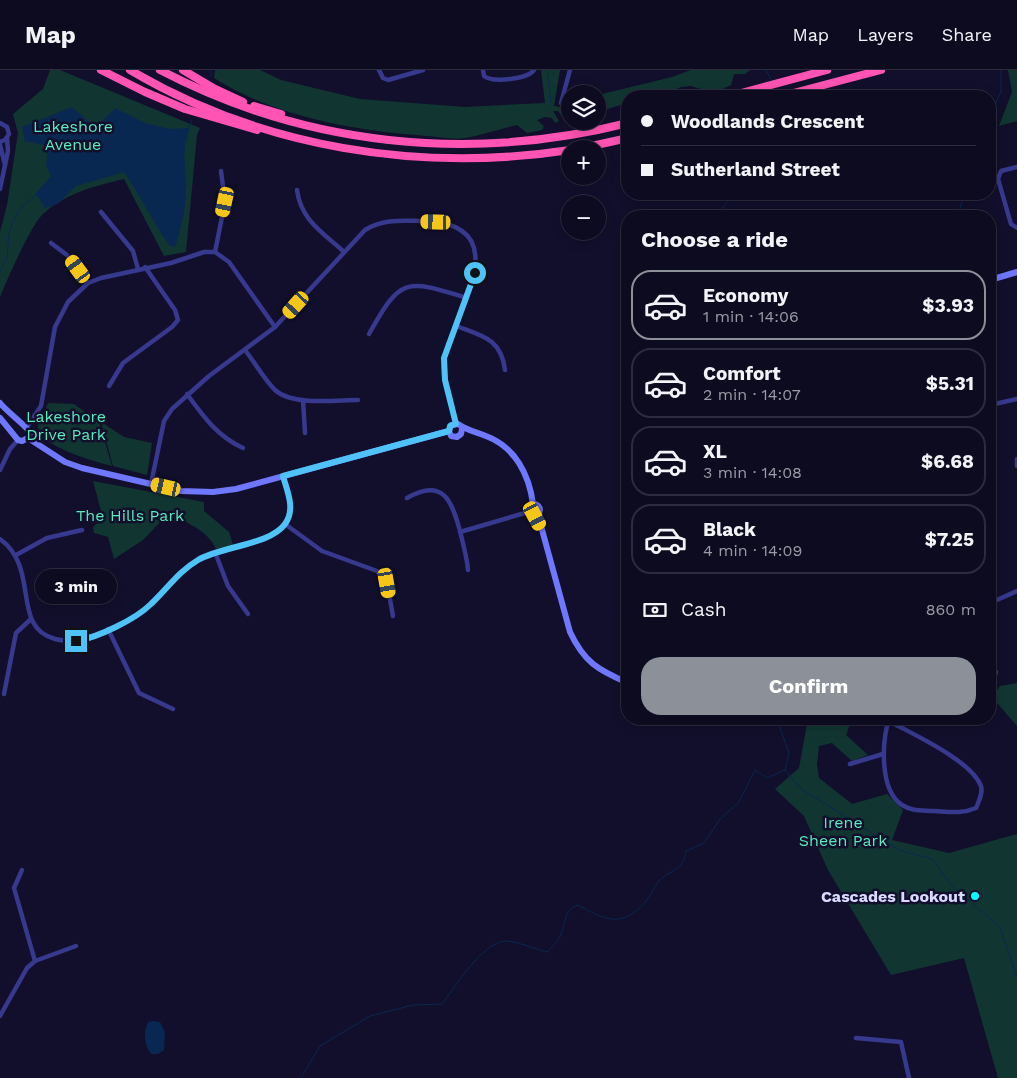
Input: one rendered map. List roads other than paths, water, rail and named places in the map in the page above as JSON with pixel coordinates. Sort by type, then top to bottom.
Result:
[{"type":"highway","points":[[101,70],[185,109],[254,131],[264,129]]},
{"type":"highway","points":[[130,70],[197,104],[264,129],[333,146],[396,156],[464,159],[561,151]]},
{"type":"highway","points":[[160,70],[216,97],[265,115],[330,132],[392,142],[452,145],[507,144],[570,136],[621,125]]},
{"type":"highway","points":[[183,70],[208,85],[246,103],[320,125],[330,132]]},
{"type":"highway","points":[[752,90],[827,70]]},
{"type":"highway","points":[[805,90],[881,70]]},
{"type":"highway","points":[[606,143],[621,140]]},
{"type":"street","points":[[379,70],[382,78],[388,80],[423,70]]},
{"type":"street","points":[[483,70],[484,76],[492,80],[526,76],[534,70]]},
{"type":"street","points":[[566,85],[570,70]]},
{"type":"street","points":[[0,123],[8,129],[8,151],[0,188]]},
{"type":"street","points":[[5,166],[0,144],[7,138]]},
{"type":"street","points":[[1017,167],[1001,171],[998,179],[1012,224],[1017,228]]},
{"type":"street","points":[[215,252],[225,202],[221,170]]},
{"type":"street","points":[[297,190],[301,210],[306,217],[343,251]]},
{"type":"street","points":[[101,212],[133,251],[138,269]]},
{"type":"street","points":[[151,484],[164,421],[172,408],[187,394],[275,327],[343,251],[365,230],[377,224],[398,220],[447,224],[464,234],[475,253],[476,268],[444,358],[445,380],[456,424],[462,429],[486,436],[510,451],[524,470],[533,504]]},
{"type":"street","points":[[51,243],[67,255],[88,283]]},
{"type":"street","points":[[14,433],[16,428],[24,426],[41,406],[55,326],[68,302],[88,283],[145,267],[215,252],[229,262],[275,327]]},
{"type":"street","points":[[109,386],[123,363],[172,327],[178,320],[174,310],[145,267]]},
{"type":"street","points":[[996,278],[1017,272]]},
{"type":"street","points":[[369,334],[392,296],[409,286],[425,285],[466,298]]},
{"type":"street","points":[[456,326],[495,343],[504,361],[505,370]]},
{"type":"street","points":[[245,350],[275,390],[285,396],[302,400],[358,400]]},
{"type":"street","points":[[187,394],[212,427],[243,448]]},
{"type":"street","points":[[996,404],[1017,399]]},
{"type":"street","points":[[302,400],[305,433]]},
{"type":"street","points":[[0,403],[24,426],[30,434],[28,438]]},
{"type":"street","points":[[0,418],[18,440]]},
{"type":"street","points":[[456,424],[450,426],[451,436],[456,437],[461,434],[462,429]]},
{"type":"street","points":[[28,438],[72,465],[181,491],[212,492],[236,489],[449,431]]},
{"type":"street","points":[[0,470],[10,449],[18,440],[22,441],[28,438]]},
{"type":"street","points":[[1017,459],[1017,466]]},
{"type":"street","points":[[0,539],[16,554],[24,575],[26,605],[31,619],[44,634],[65,641],[79,641],[143,611],[184,570],[215,552],[271,536],[285,524],[290,506],[283,476]]},
{"type":"street","points":[[408,498],[423,490],[437,491],[443,494],[452,505],[468,570]]},
{"type":"street","points":[[528,512],[528,508],[533,504]]},
{"type":"street","points":[[533,504],[538,505],[540,508],[535,516]]},
{"type":"street","points":[[460,532],[528,512],[535,516],[541,526],[570,632],[576,644],[594,666],[621,680]]},
{"type":"street","points":[[285,524],[322,551],[377,570],[387,583],[393,616]]},
{"type":"street","points":[[16,554],[47,538],[82,530]]},
{"type":"street","points":[[215,552],[228,586],[248,614]]},
{"type":"street","points":[[996,600],[1017,591]]},
{"type":"street","points":[[4,694],[16,633],[31,619]]},
{"type":"street","points":[[108,629],[139,694],[173,709]]},
{"type":"street","points":[[887,725],[883,754],[891,793],[901,805],[915,811],[965,813],[976,808],[981,796],[981,786],[971,771],[958,761],[897,725]]},
{"type":"street","points":[[850,764],[883,754]]},
{"type":"street","points":[[22,870],[14,888],[35,960]]},
{"type":"street","points":[[0,1016],[27,968],[35,960],[76,946]]},
{"type":"street","points":[[856,1038],[901,1042],[909,1078]]},
{"type":"water","points":[[72,107],[96,128],[115,108],[145,123],[170,129],[190,128],[185,146],[185,207],[175,247],[170,246],[124,172],[76,186],[58,204],[45,208],[36,193],[51,176],[46,165],[48,146],[25,141],[22,127]]},
{"type":"water","points":[[148,1022],[160,1022],[165,1032],[164,1050],[158,1054],[151,1054],[145,1038]]},
{"type":"waterway","points":[[211,70],[211,77]]},
{"type":"waterway","points":[[547,70],[551,102]]},
{"type":"waterway","points":[[766,70],[771,79]]},
{"type":"waterway","points":[[996,102],[1001,92],[1001,70]]},
{"type":"waterway","points":[[188,129],[192,120]]},
{"type":"waterway","points":[[0,272],[7,258],[9,234],[13,221],[19,210],[38,193]]},
{"type":"waterway","points":[[721,210],[729,200]]},
{"type":"waterway","points":[[960,210],[962,200]]},
{"type":"waterway","points":[[301,1078],[320,1046],[370,1016],[413,1005],[442,1004],[478,957],[496,944],[510,941],[547,952],[559,938],[567,914],[578,905],[597,915],[614,919],[621,919],[638,910],[648,899],[659,881],[679,866],[685,857],[686,851],[704,843],[720,819],[739,802],[755,770],[767,778],[785,770],[789,753],[780,728],[781,725]]},
{"type":"waterway","points":[[785,770],[801,789],[901,851],[933,859],[950,884],[1000,927],[1017,977]]},
{"type":"place","name":"Cascades Lookout","points":[[975,896]]},
{"type":"park label","name":"Lakeshore Avenue","points":[[73,135]]},
{"type":"park label","name":"Lakeshore Drive Park","points":[[66,425]]},
{"type":"park label","name":"The Hills Park","points":[[130,515]]},
{"type":"park label","name":"Irene Sheen Park","points":[[843,831]]}]
